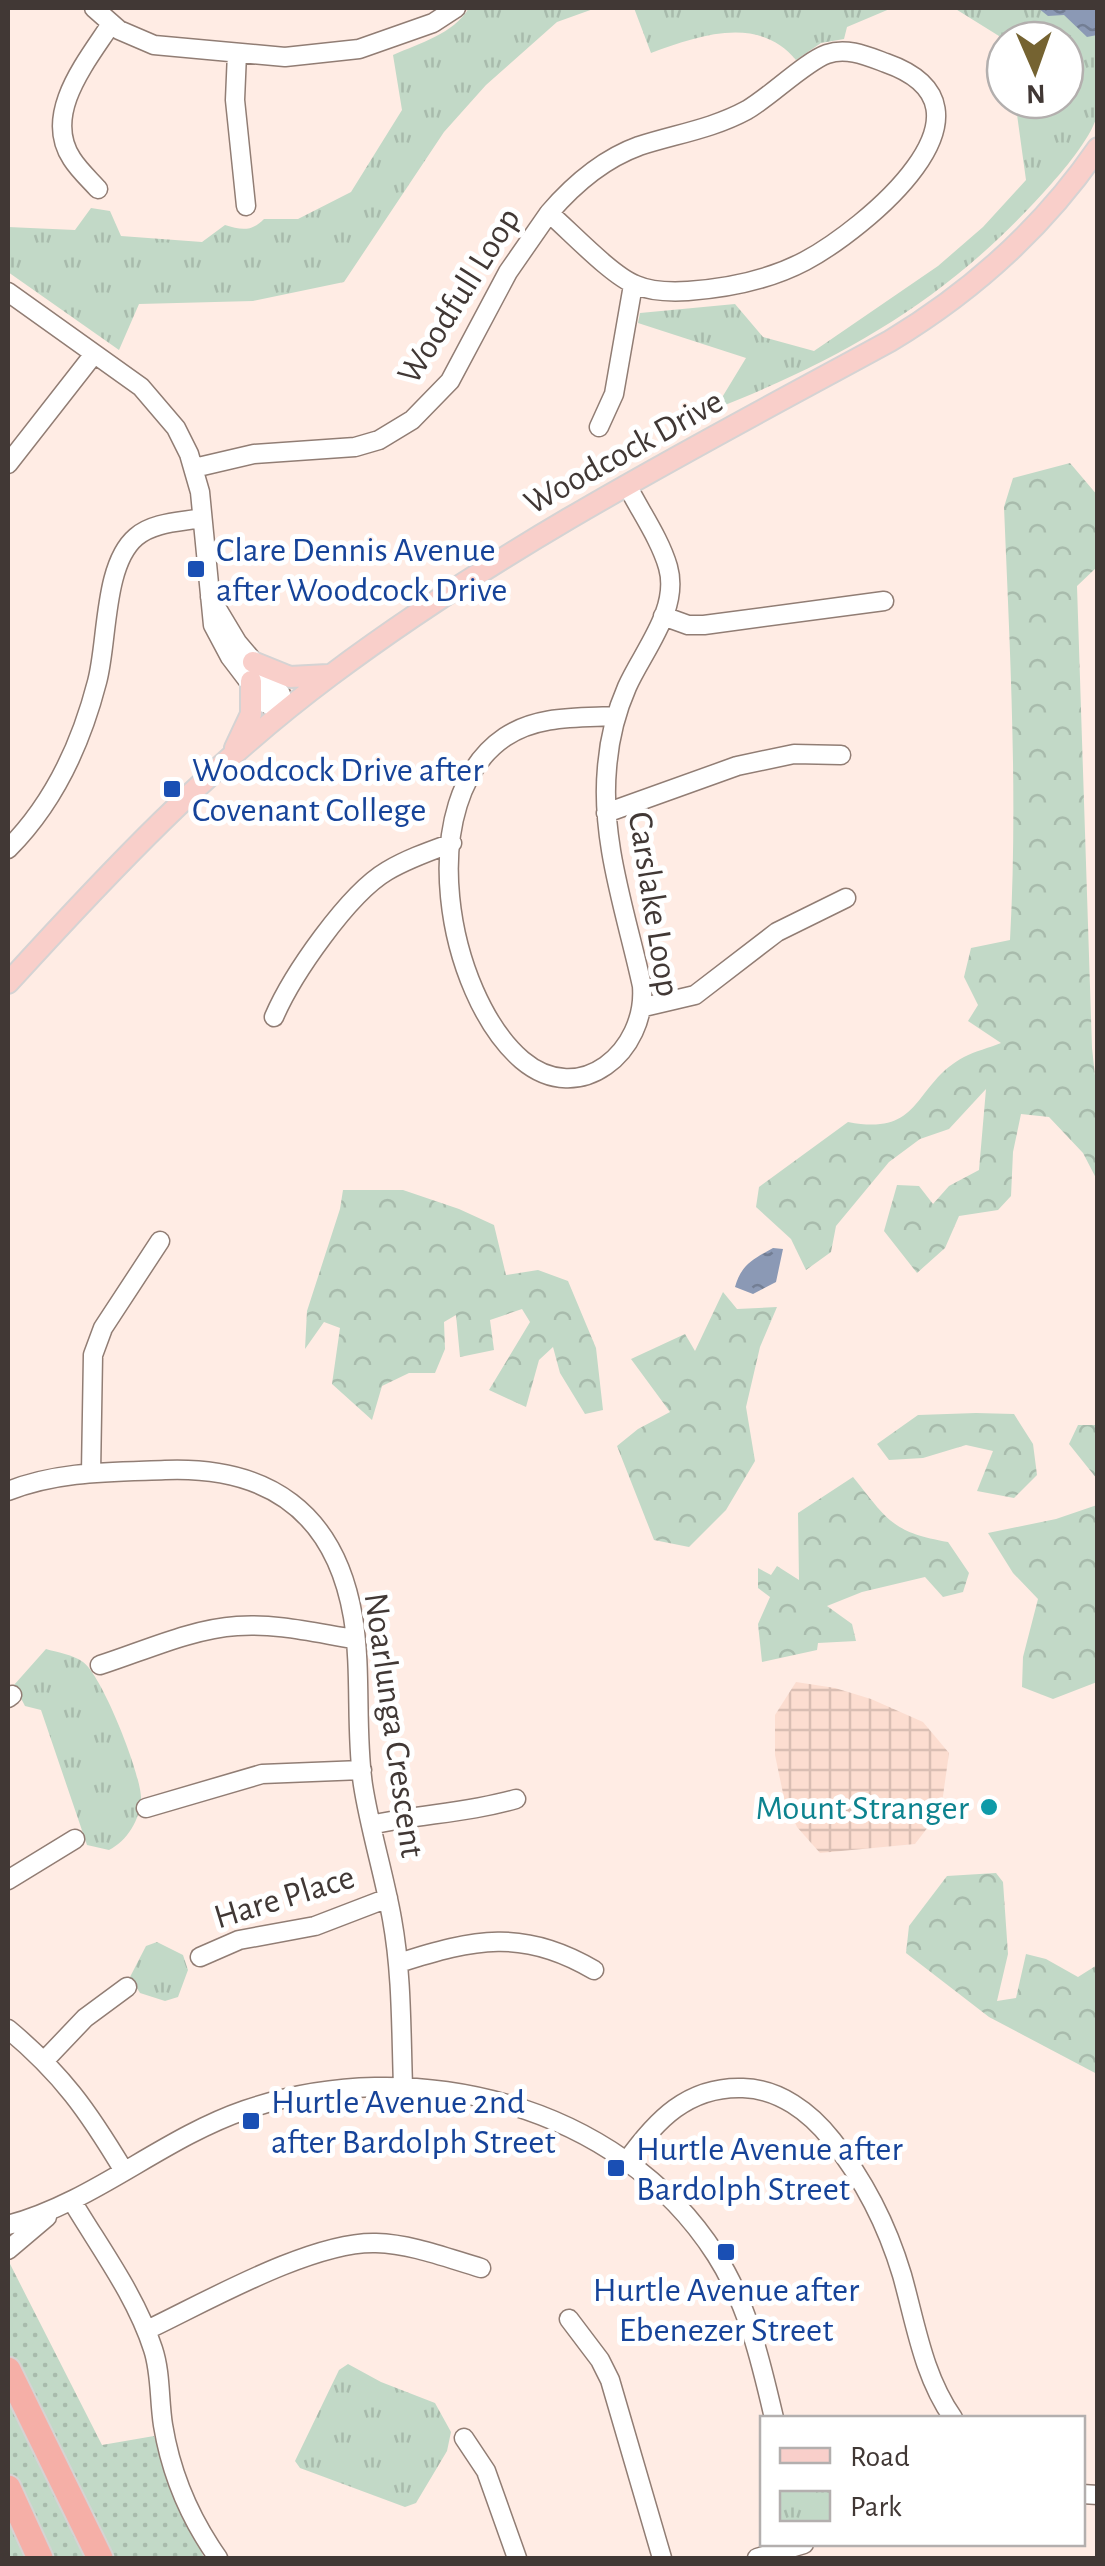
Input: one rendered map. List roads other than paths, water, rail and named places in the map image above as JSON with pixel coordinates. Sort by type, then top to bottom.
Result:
[{"type":"highway","points":[[8,2350],[21,2377],[24,2400]]},
{"type":"highway","points":[[8,2370],[100,2558]]},
{"type":"highway","points":[[8,2488],[40,2558]]},
{"type":"main road","name":"Woodcock Drive","points":[[8,982],[170,810],[331,675],[450,592],[568,517],[940,310],[1036,227],[1098,148]]},
{"type":"main road","points":[[229,758],[250,714],[252,672],[290,677],[331,675]]},
{"type":"street","points":[[94,8],[110,24],[136,40],[154,45],[304,57],[359,50],[434,23],[456,8]]},
{"type":"street","points":[[98,189],[70,157],[63,121],[72,86],[110,24]]},
{"type":"street","points":[[236,53],[235,100],[246,206]]},
{"type":"street","name":"Woodfull Loop","points":[[194,468],[254,454],[355,448],[379,440],[412,420],[450,381],[508,272],[549,213],[576,184],[612,158],[733,117],[765,100],[815,60],[830,53],[861,54],[903,68],[917,78],[928,94],[935,125],[926,154],[885,202],[838,241],[787,269],[732,286],[648,290],[634,284],[549,213]]},
{"type":"street","points":[[598,426],[614,394],[634,284]]},
{"type":"street","points":[[8,292],[140,387],[176,428],[194,468],[210,597],[252,672],[281,694],[284,712]]},
{"type":"street","points":[[8,464],[94,354]]},
{"type":"street","name":"Carslake Loop","points":[[616,716],[543,720],[522,727],[503,738],[478,763],[457,808],[452,843],[452,911],[462,959],[488,1017],[522,1060],[555,1076],[591,1074],[621,1053],[633,1037],[644,1007],[606,813],[607,764],[616,716],[669,601],[669,568],[627,485]]},
{"type":"street","points":[[8,849],[37,815],[75,750],[99,676],[115,574],[125,550],[149,529],[202,518]]},
{"type":"street","points":[[664,616],[688,625],[704,625],[884,602]]},
{"type":"street","points":[[606,813],[737,766],[794,754],[841,754]]},
{"type":"street","points":[[274,1017],[289,983],[362,891],[388,871],[452,843]]},
{"type":"street","points":[[644,1007],[695,995],[778,932],[846,898]]},
{"type":"street","points":[[91,1472],[94,1355],[104,1328],[160,1241]]},
{"type":"street","name":"Noarlunga Crescent","points":[[8,1491],[44,1479],[91,1472],[202,1468],[251,1478],[288,1500],[314,1525],[337,1562],[347,1590],[362,1770],[399,1963],[403,2086]]},
{"type":"street","points":[[100,1666],[210,1630],[236,1626],[275,1627],[354,1639]]},
{"type":"street","points":[[146,1808],[262,1774],[362,1770]]},
{"type":"street","points":[[371,1825],[410,1816],[478,1810],[516,1799]]},
{"type":"street","points":[[8,1880],[75,1838]]},
{"type":"street","name":"Hare Place","points":[[200,1956],[240,1940],[315,1926],[388,1898]]},
{"type":"street","points":[[399,1963],[459,1944],[516,1941],[558,1952],[594,1970]]},
{"type":"street","points":[[44,2060],[85,2018],[127,1987]]},
{"type":"street","points":[[8,2029],[44,2060],[80,2100],[124,2172]]},
{"type":"street","points":[[8,2250],[63,2206],[199,2129],[261,2105],[334,2089],[403,2086],[446,2090],[510,2104],[572,2129],[626,2162],[681,2210],[725,2270],[755,2341],[774,2416]]},
{"type":"street","points":[[626,2162],[664,2115],[706,2092],[728,2088],[762,2090],[784,2098],[804,2112],[850,2162],[879,2213],[901,2272],[924,2362],[952,2416]]},
{"type":"street","points":[[8,2225],[63,2206]]},
{"type":"street","points":[[63,2206],[146,2330],[158,2368],[163,2422],[174,2474],[192,2518],[218,2558]]},
{"type":"street","points":[[146,2330],[301,2258],[340,2246],[407,2246],[481,2268]]},
{"type":"street","points":[[569,2319],[610,2380],[662,2558]]},
{"type":"street","points":[[464,2438],[486,2471],[517,2558]]},
{"type":"street","points":[[756,2558],[797,2546]]},
{"type":"water","points":[[1038,8],[1097,8],[1097,35],[1085,35],[1085,20],[1048,16]]},
{"type":"water","points":[[773,1248],[783,1249],[776,1282],[753,1294],[735,1287],[749,1263]]},
{"type":"place","name":"Clare Dennis Avenue after Woodcock Drive","points":[[196,569]]},
{"type":"place","name":"Woodcock Drive after Covenant College","points":[[172,789]]},
{"type":"place","name":"Mount Stranger","points":[[989,1807]]},
{"type":"place","name":"Hurtle Avenue 2nd after Bardolph Street","points":[[251,2121]]},
{"type":"place","name":"Hurtle Avenue after Bardolph Street","points":[[616,2168]]},
{"type":"place","name":"Hurtle Avenue after Ebenezer Street","points":[[726,2252]]}]
